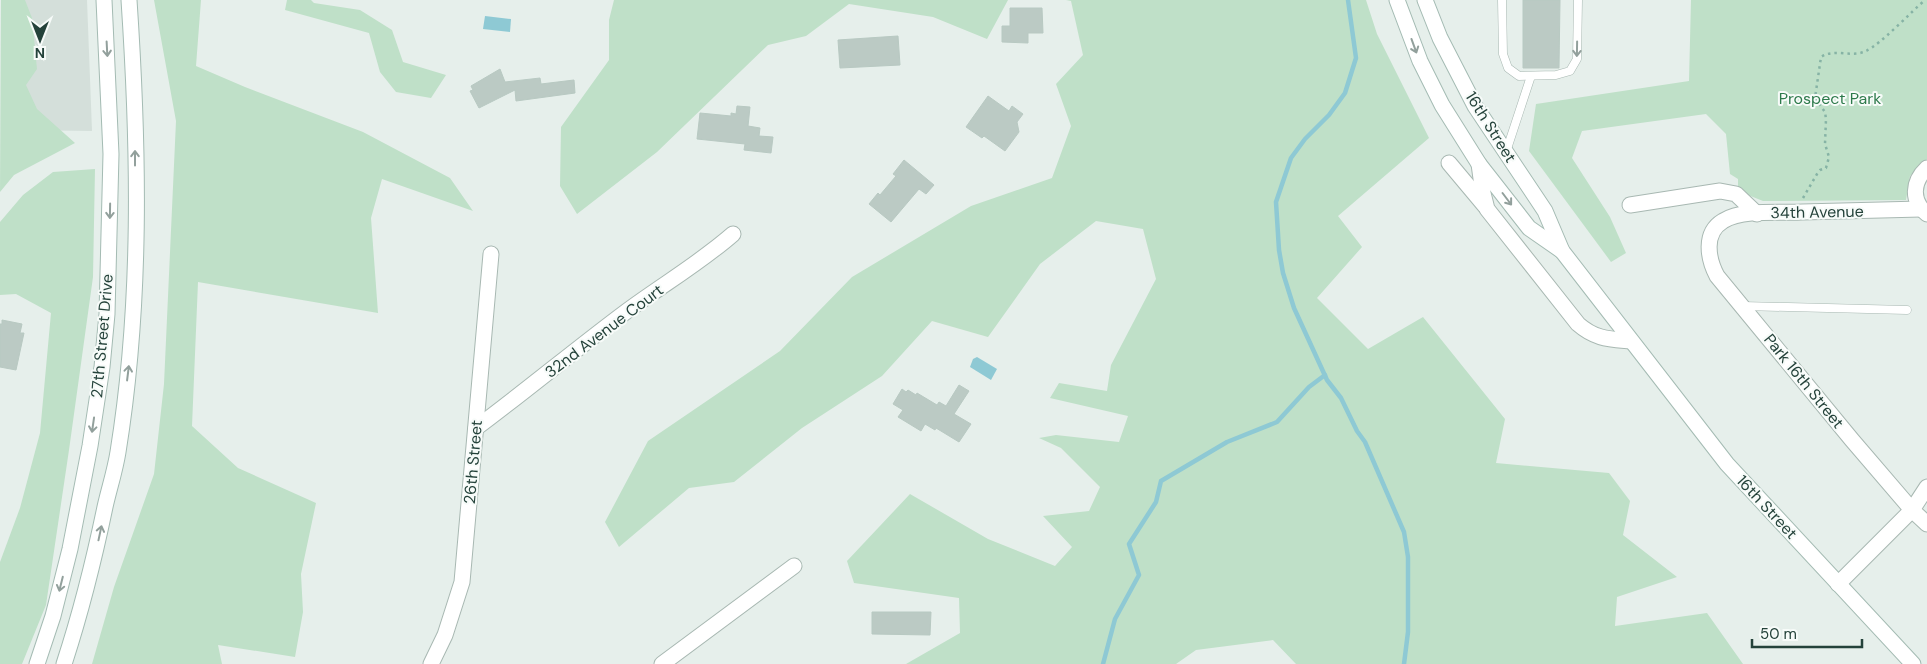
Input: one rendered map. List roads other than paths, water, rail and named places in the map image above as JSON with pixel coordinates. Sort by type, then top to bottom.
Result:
[{"type":"street","name":"27th Street Drive","points":[[37,664],[53,616],[70,549],[90,446],[102,367],[107,314],[111,154],[104,0]]},
{"type":"street","name":"27th Street Drive","points":[[64,664],[90,579],[113,478],[128,371],[136,264],[135,90],[129,0]]},
{"type":"street","name":"16th Street","points":[[1398,0],[1420,61],[1442,105],[1480,164],[1529,228],[1562,251]]},
{"type":"street","name":"16th Street","points":[[1427,0],[1440,38],[1475,106],[1545,211],[1562,251],[1727,464],[1913,664]]},
{"type":"street","name":"16th Street","points":[[1448,163],[1578,324],[1589,334],[1602,338],[1630,341]]},
{"type":"street","name":"16th Street","points":[[1480,164],[1487,209]]},
{"type":"street","name":"34th Avenue","points":[[1924,212],[1916,201],[1914,191],[1916,181],[1927,168]]},
{"type":"street","points":[[1630,206],[1720,191],[1736,194],[1757,214]]},
{"type":"street","name":"34th Avenue","points":[[1716,228],[1723,221],[1740,215],[1924,212]]},
{"type":"street","name":"Park 16th Street","points":[[1716,228],[1709,248],[1710,264],[1716,276],[1852,440],[1912,510],[1927,524]]},
{"type":"street","name":"32nd Avenue Court","points":[[476,428],[628,310],[711,254],[733,234]]},
{"type":"street","name":"26th Street","points":[[431,664],[445,635],[462,582],[491,254]]},
{"type":"street","points":[[1838,584],[1912,510],[1927,487]]},
{"type":"street","points":[[662,664],[794,566]]},
{"type":"lane","points":[[1502,0],[1503,54],[1508,68],[1519,76],[1556,75],[1570,71],[1577,59],[1578,0]]},
{"type":"lane","points":[[1506,152],[1531,76]]},
{"type":"lane","points":[[1742,306],[1907,310]]},
{"type":"water","points":[[485,16],[511,19],[510,32],[483,29]]},
{"type":"water","points":[[977,357],[997,369],[991,380],[970,367],[973,359]]},
{"type":"waterway","points":[[1348,0],[1356,58],[1345,93],[1329,115],[1305,139],[1291,158],[1276,202],[1279,250],[1283,273],[1294,308],[1327,380],[1341,398],[1357,431],[1365,442],[1404,532],[1408,557],[1408,632],[1404,664]]},
{"type":"waterway","points":[[1103,664],[1115,619],[1139,575],[1129,544],[1156,502],[1161,481],[1227,442],[1277,422],[1309,387],[1325,375]]},
{"type":"park label","name":"Prospect Park","points":[[1830,98]]}]
